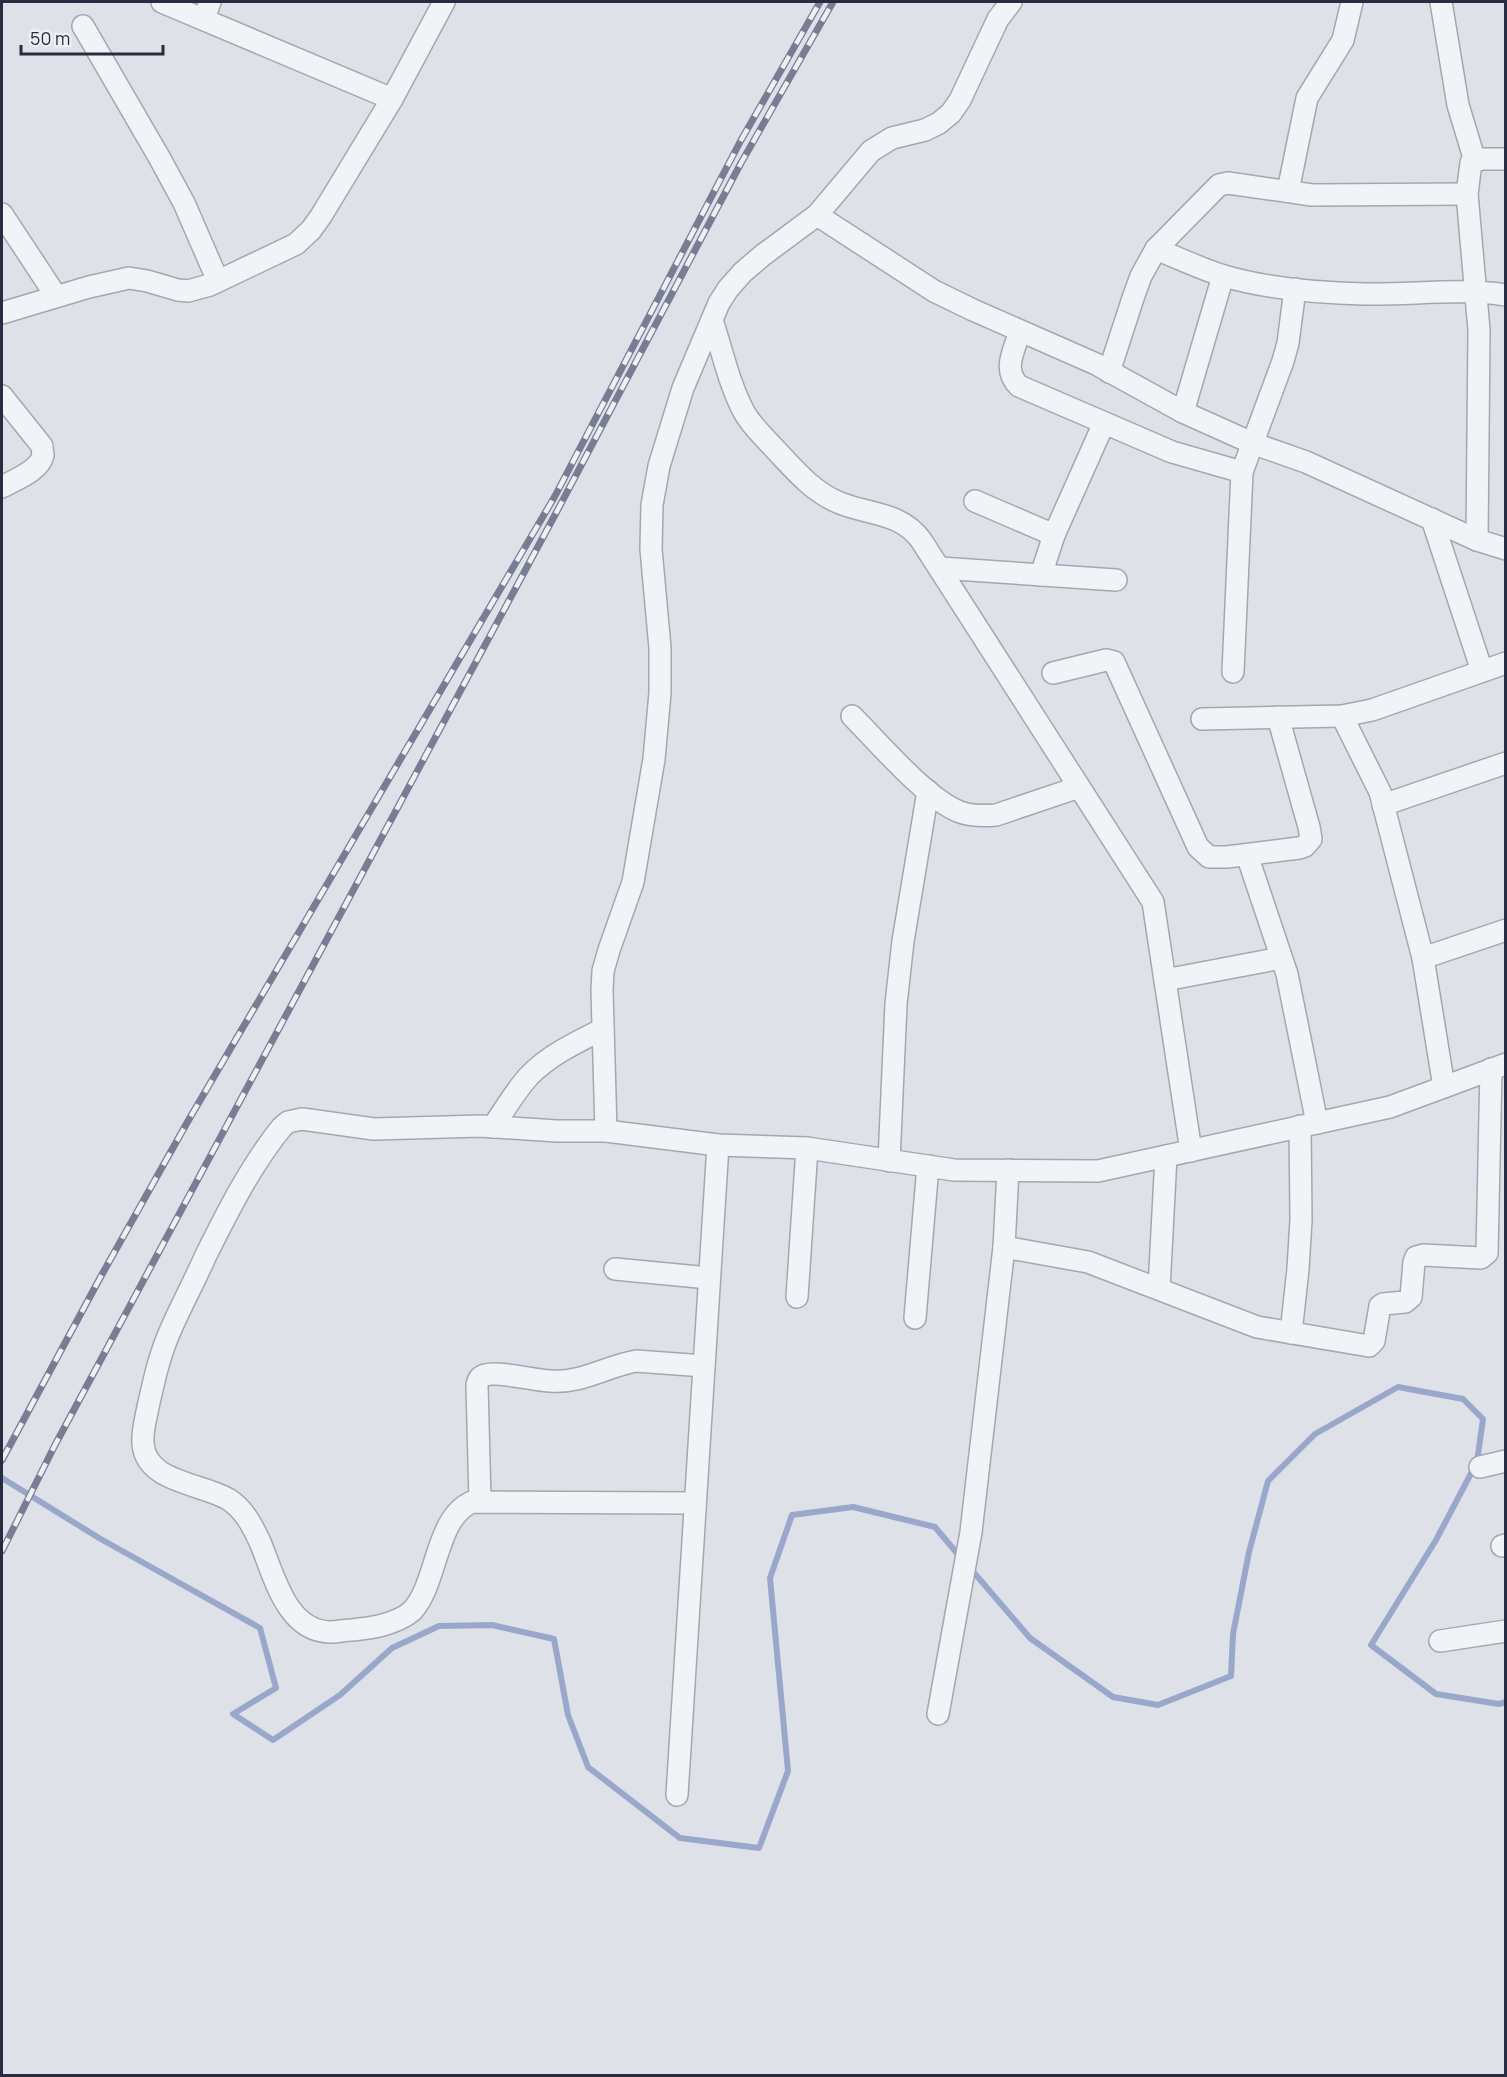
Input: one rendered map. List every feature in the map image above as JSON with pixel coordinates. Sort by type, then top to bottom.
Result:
[{"type":"street","points":[[162,2],[207,10],[392,99]]},
{"type":"street","points":[[2,313],[89,286],[129,278],[178,290],[198,289],[296,244],[311,230],[392,99],[444,2]]},
{"type":"street","points":[[606,1131],[603,971],[633,882],[659,724],[660,648],[651,524],[655,484],[683,388],[719,303],[728,289],[743,272],[817,215],[870,151],[892,138],[925,130],[939,123],[951,113],[960,100],[998,19],[1011,2]]},
{"type":"street","points":[[1287,191],[1307,98],[1343,40],[1352,2]]},
{"type":"street","points":[[1441,2],[1458,105],[1475,161]]},
{"type":"street","points":[[83,26],[184,203],[218,281]]},
{"type":"street","points":[[1478,540],[1479,330],[1467,194],[1470,167],[1475,161],[1506,159]]},
{"type":"street","points":[[1109,372],[1133,298],[1156,249],[1175,227],[1219,185],[1228,183],[1312,195],[1467,194]]},
{"type":"street","points":[[2,213],[56,297]]},
{"type":"street","points":[[817,215],[934,291],[1020,332],[1096,364],[1183,412],[1252,443],[1306,462],[1478,540],[1506,549]]},
{"type":"street","points":[[1156,249],[1223,276],[1257,284],[1365,294],[1476,291],[1506,296]]},
{"type":"street","points":[[1183,412],[1223,276]]},
{"type":"street","points":[[1233,672],[1242,472],[1288,344],[1295,289]]},
{"type":"street","points":[[712,320],[738,401],[755,428],[796,472],[830,499],[850,507],[897,519],[910,526],[921,540],[1153,902],[1191,1151]]},
{"type":"street","points":[[1020,332],[1009,365],[1014,382],[1025,390],[1183,456],[1242,472]]},
{"type":"street","points":[[2,396],[42,446],[43,455],[32,470],[2,488]]},
{"type":"street","points":[[1041,575],[1054,535],[1104,423]]},
{"type":"street","points":[[975,501],[1054,535]]},
{"type":"street","points":[[1432,519],[1482,671]]},
{"type":"street","points":[[940,568],[1116,580]]},
{"type":"street","points":[[1053,673],[1106,660],[1114,662],[1198,847],[1209,857],[1299,848],[1305,846],[1311,839],[1278,717]]},
{"type":"street","points":[[1202,719],[1342,717],[1372,710],[1506,663]]},
{"type":"street","points":[[852,716],[928,791],[956,810],[984,816],[996,815],[1079,787]]},
{"type":"street","points":[[1342,717],[1380,792],[1423,958],[1444,1086]]},
{"type":"street","points":[[1383,804],[1506,763]]},
{"type":"street","points":[[889,1161],[892,1075],[903,941],[928,791]]},
{"type":"street","points":[[1247,855],[1287,974],[1309,1125],[1291,1333]]},
{"type":"street","points":[[1423,958],[1506,930]]},
{"type":"street","points":[[1165,980],[1281,958]]},
{"type":"street","points":[[493,1127],[514,1094],[530,1076],[569,1046],[603,1029]]},
{"type":"street","points":[[695,1503],[480,1501],[466,1505],[449,1526],[423,1590],[412,1610],[396,1621],[377,1627],[330,1632],[306,1626],[293,1614],[286,1603],[254,1529],[242,1510],[217,1494],[162,1474],[147,1460],[142,1440],[152,1386],[170,1330],[221,1226],[254,1166],[282,1127],[288,1122],[302,1119],[374,1129],[431,1126],[606,1131],[718,1145],[807,1148],[954,1170],[1098,1172],[1390,1107],[1498,1066],[1488,1249],[1485,1257],[1423,1255],[1416,1257],[1413,1262],[1411,1297],[1405,1302],[1380,1306],[1376,1336],[1369,1346],[1257,1327],[1088,1262],[1004,1247]]},
{"type":"street","points":[[677,1795],[718,1145]]},
{"type":"street","points":[[797,1297],[807,1148]]},
{"type":"street","points":[[1159,1289],[1166,1156]]},
{"type":"street","points":[[915,1318],[928,1166]]},
{"type":"street","points":[[938,1714],[971,1532],[1004,1247],[1008,1170]]},
{"type":"street","points":[[615,1269],[709,1278]]},
{"type":"street","points":[[480,1501],[477,1385],[479,1378],[493,1374],[552,1382],[569,1381],[626,1362],[636,1361],[704,1366]]},
{"type":"street","points":[[1480,1467],[1506,1461]]},
{"type":"street","points":[[1440,1641],[1506,1631]]},
{"type":"waterway","points":[[970,1568],[1030,1638],[1113,1697],[1158,1705],[1231,1676],[1233,1634],[1249,1552],[1268,1481],[1315,1434],[1398,1387],[1463,1399],[1483,1419],[1477,1462],[1436,1540],[1371,1645],[1436,1694],[1499,1704],[1506,1702]]},
{"type":"waterway","points":[[2,1478],[99,1538],[260,1628],[276,1688],[233,1714],[273,1740],[340,1695],[392,1648],[439,1626],[492,1625],[554,1639],[568,1715],[588,1767],[680,1838],[759,1848],[788,1771],[770,1578],[792,1515],[853,1507],[935,1527],[961,1558]]},
{"type":"railway","points":[[2,1460],[188,1121],[555,496],[740,142],[820,2]]},
{"type":"railway","points":[[2,1551],[55,1445],[556,513],[741,163],[833,2]]}]
